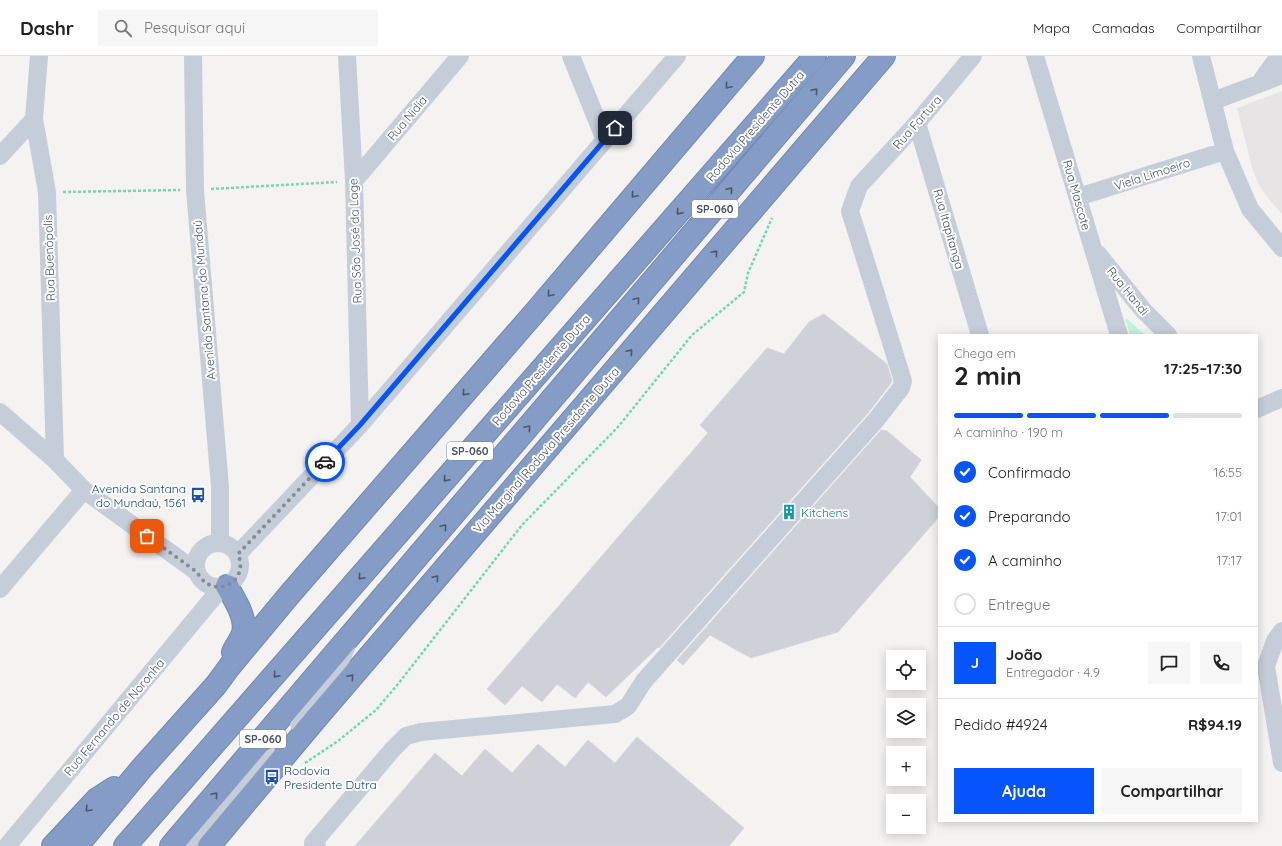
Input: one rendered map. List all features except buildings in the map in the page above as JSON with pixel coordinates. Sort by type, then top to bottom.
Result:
[{"type":"highway","points":[[77,846],[141,769],[216,685],[290,594],[536,311],[753,56]]},
{"type":"highway","name":"Rodovia Presidente Dutra","points":[[125,846],[815,56]]},
{"type":"highway","name":"Rodovia Presidente Dutra","points":[[171,846],[844,56]]},
{"type":"highway","name":"Via Marginal Rodovia Presidente Dutra","points":[[209,846],[324,709],[884,56]]},
{"type":"highway","points":[[216,685],[242,633],[244,624],[224,586]]},
{"type":"highway","points":[[53,846],[97,799],[141,769]]},
{"type":"street","name":"Rua Buenópolis","points":[[39,56],[34,119],[47,192],[55,460]]},
{"type":"street","name":"Avenida Santana do Mundaú","points":[[193,56],[195,190],[220,488],[220,543]]},
{"type":"street","name":"Rua São José da Lage","points":[[347,56],[354,181],[360,425]]},
{"type":"street","name":"Rua Nidia","points":[[354,181],[460,56]]},
{"type":"street","points":[[571,56],[605,140]]},
{"type":"street","points":[[238,554],[360,425],[677,56]]},
{"type":"street","name":"Rua Fartura","points":[[317,846],[314,843],[392,749],[406,736],[421,732],[616,714],[628,706],[644,680],[876,420],[901,388],[903,381],[850,211],[859,186],[917,123],[973,56]]},
{"type":"street","name":"Rua Mascote","points":[[1035,56],[1119,334]]},
{"type":"street","points":[[1201,56],[1225,151],[1250,209],[1280,244]]},
{"type":"street","points":[[1259,84],[1279,56]]},
{"type":"street","points":[[1213,102],[1282,75]]},
{"type":"street","points":[[0,156],[34,119]]},
{"type":"street","name":"Rua Itapitanga","points":[[917,123],[980,334]]},
{"type":"street","name":"Viela Limoeiro","points":[[1078,197],[1225,151]]},
{"type":"street","name":"Rua Handi","points":[[1091,245],[1143,310],[1167,334]]},
{"type":"street","points":[[1258,409],[1282,398]]},
{"type":"street","points":[[0,412],[55,460],[84,490],[197,572]]},
{"type":"street","points":[[0,589],[84,490]]},
{"type":"street","points":[[214,543],[220,543],[230,546],[238,554],[240,560],[240,572],[233,582],[224,586],[215,587],[209,586],[200,578],[197,572],[196,560],[203,549],[214,543]]},
{"type":"street","name":"Rua Fernando de Noronha","points":[[7,846],[224,586]]},
{"type":"street","points":[[180,846],[194,838],[270,758],[300,723],[332,678],[355,631]]},
{"type":"street","points":[[1282,631],[1275,641],[1266,666],[1282,762]]},
{"type":"path","points":[[299,767],[338,741],[376,710],[403,678],[522,525],[618,427],[692,335],[744,292],[748,273],[774,212]]},
{"type":"shaded area","points":[[1282,91],[1282,214],[1259,185],[1253,171],[1237,108]]},
{"type":"green space","points":[[1125,317],[1144,334],[1130,334]]},
{"type":"way so far","points":[[147,536],[197,572],[200,578],[209,586],[227,586],[237,578],[240,572],[241,566],[238,554],[325,462]]},
{"type":"place","name":"Avenida Santana do Mundaú, 1561","points":[[198,495]]},
{"type":"place","name":"Kitchens","points":[[789,512]]},
{"type":"place","name":"Rodovia Presidente Dutra","points":[[272,777]]},
{"type":"route","points":[[325,462],[360,425],[615,128]]}]
